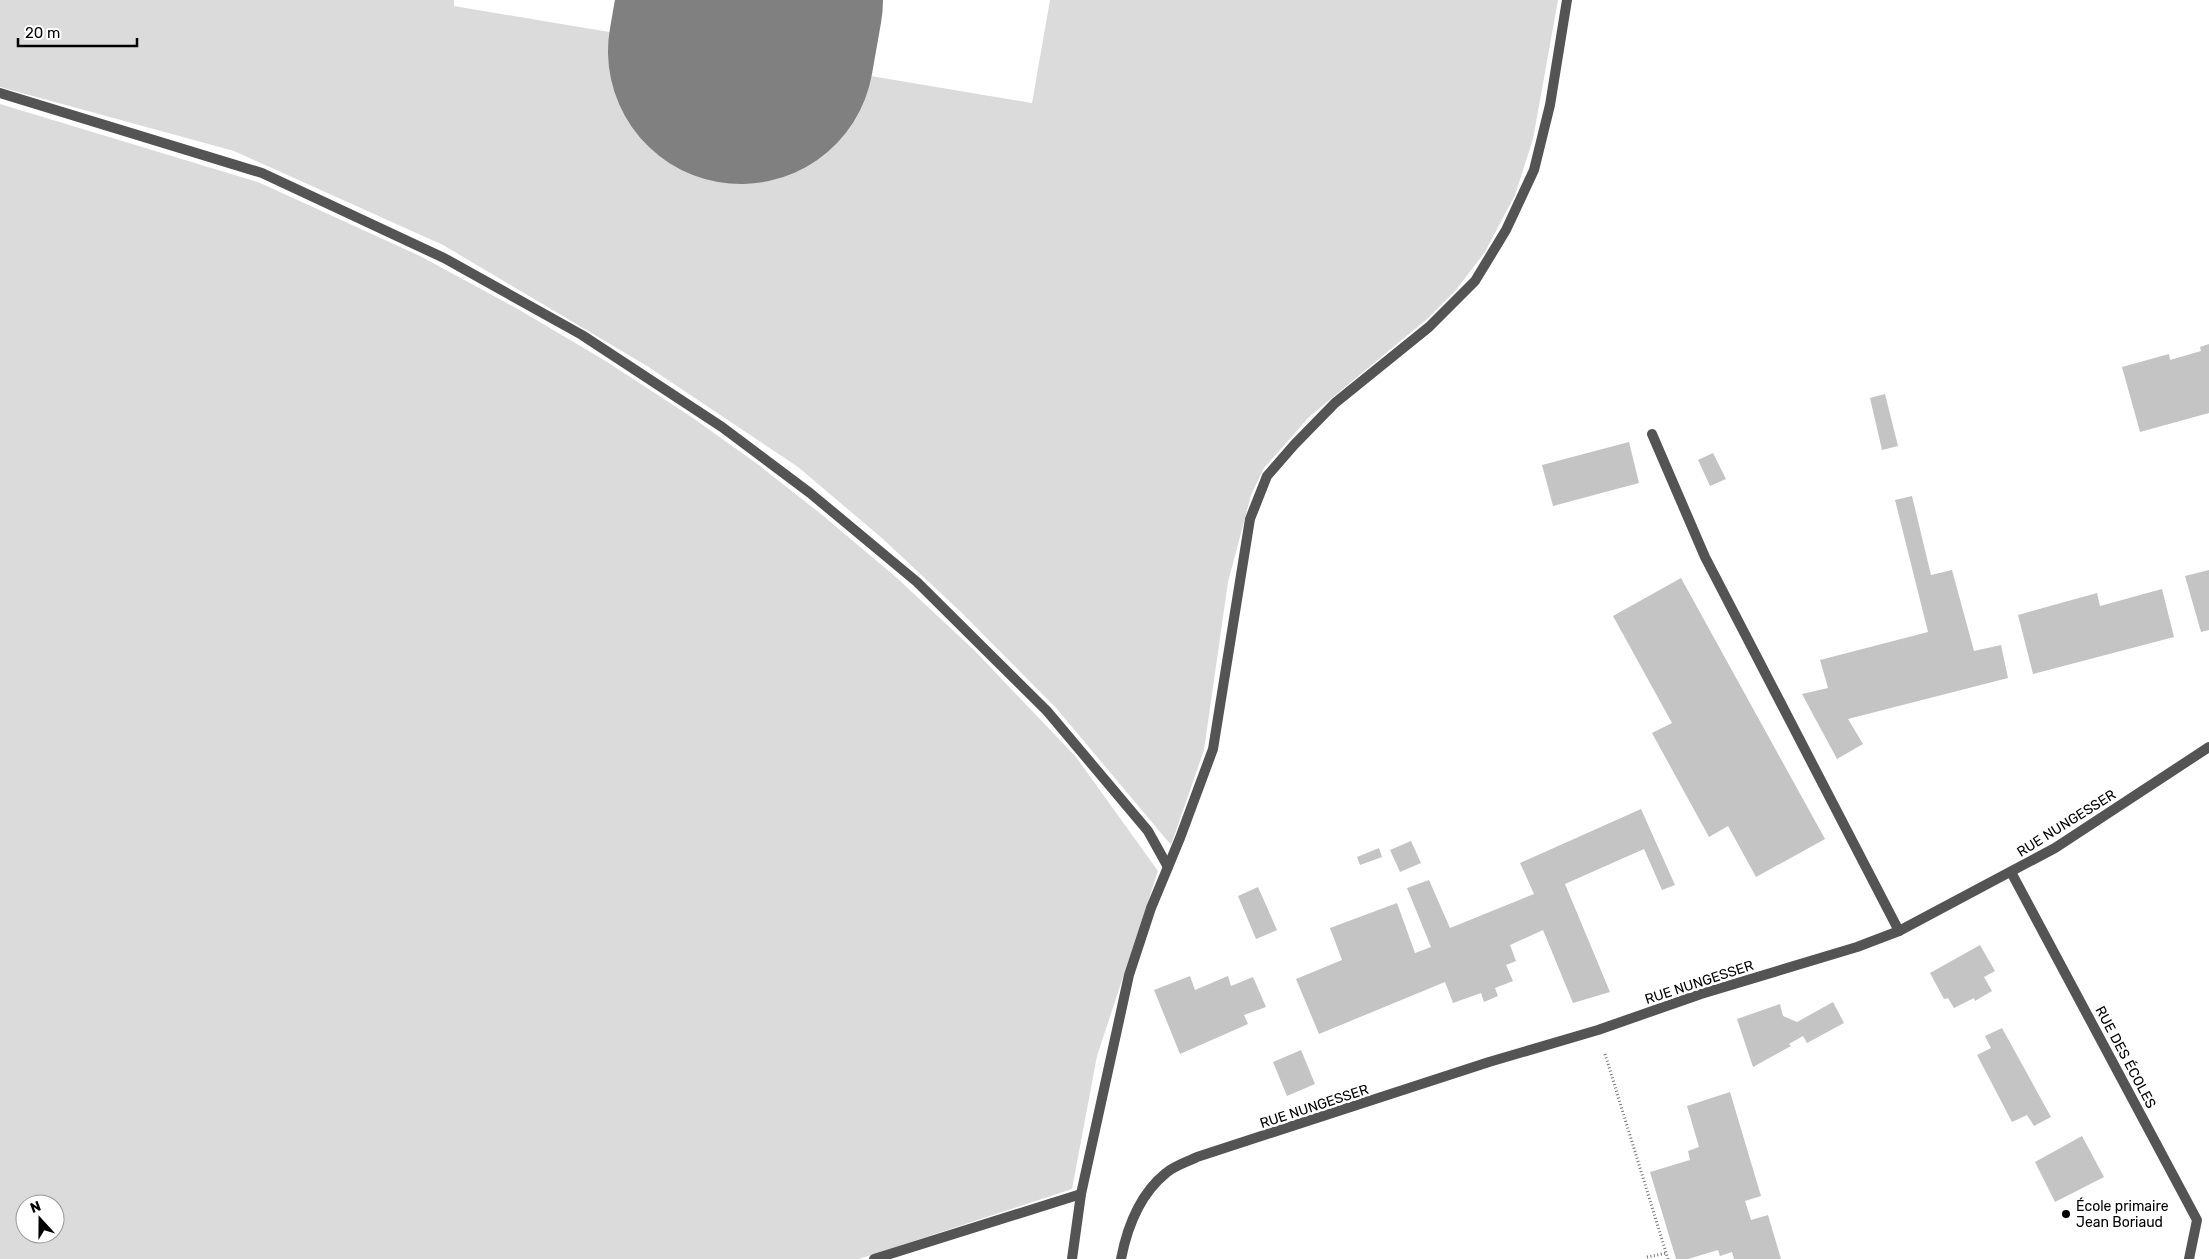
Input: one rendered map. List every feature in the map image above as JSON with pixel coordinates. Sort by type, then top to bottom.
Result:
[{"type":"street","points":[[1072,1259],[1081,1194],[1129,975],[1151,908],[1213,749],[1250,519],[1267,476],[1336,403],[1429,327],[1475,281],[1506,230],[1534,170],[1550,105],[1567,0]]},
{"type":"street","points":[[0,93],[262,173],[444,258],[582,335],[722,427],[810,493],[930,596],[1047,711],[1148,831],[1168,867]]},
{"type":"street","points":[[1652,434],[1705,557],[1899,930]]},
{"type":"street","name":"RUE NUNGESSER","points":[[1121,1259],[1125,1240],[1139,1204],[1166,1173],[1197,1158],[1489,1062],[1598,1030],[1701,994],[1857,947],[1899,930],[2055,848],[2209,747]]},
{"type":"street","name":"RUE DES ÉCOLES","points":[[2012,872],[2197,1220],[2189,1259]]},
{"type":"street","points":[[874,1259],[1081,1194]]},
{"type":"path","points":[[1598,1030],[1668,1253],[1668,1259]]},
{"type":"path","points":[[1647,1257],[1668,1253]]},
{"type":"shaded area","points":[[0,0],[454,0],[454,6],[1032,103],[1050,0],[1558,0],[1533,139],[1515,195],[1485,252],[1456,290],[1427,319],[1309,417],[1264,468],[1251,495],[1228,582],[1204,750],[1171,845],[1057,709],[963,614],[883,539],[798,467],[647,366],[443,245],[234,151],[0,87]]},
{"type":"shaded area","points":[[0,104],[258,182],[420,256],[516,308],[604,360],[690,416],[756,463],[821,514],[897,578],[975,651],[1076,757],[1158,871],[1097,1056],[1072,1189],[859,1259],[0,1259]]},
{"type":"building","points":[[2209,344],[2209,413],[2140,432],[2122,367],[2169,354],[2170,360],[2201,351],[2200,347]]},
{"type":"building","points":[[1885,394],[1898,446],[1882,450],[1870,398]]},
{"type":"building","points":[[1629,442],[1639,483],[1553,506],[1542,465]]},
{"type":"building","points":[[1713,453],[1726,479],[1710,486],[1698,460]]},
{"type":"building","points":[[1912,496],[1931,575],[1952,570],[1974,651],[2001,645],[2008,678],[1848,719],[1863,744],[1837,759],[1802,694],[1828,688],[1820,660],[1928,632],[1895,500]]},
{"type":"building","points":[[2209,570],[2209,630],[2201,632],[2185,576]]},
{"type":"building","points":[[1681,578],[1825,839],[1756,877],[1728,826],[1709,837],[1652,733],[1672,723],[1613,616]]},
{"type":"building","points":[[2162,589],[2174,637],[2033,674],[2018,615],[2097,593],[2100,606]]},
{"type":"building","points":[[1641,809],[1675,885],[1662,890],[1644,849],[1565,884],[1610,992],[1573,1003],[1543,930],[1510,945],[1516,961],[1506,965],[1513,981],[1495,988],[1498,996],[1484,1002],[1481,993],[1453,1003],[1445,982],[1319,1034],[1296,979],[1342,960],[1330,928],[1397,903],[1415,953],[1431,947],[1407,888],[1429,880],[1450,928],[1534,894],[1520,863]]},
{"type":"building","points":[[1411,841],[1421,863],[1400,872],[1390,850]]},
{"type":"building","points":[[1379,848],[1382,857],[1360,865],[1357,857]]},
{"type":"building","points":[[1258,887],[1277,930],[1256,939],[1238,896]]},
{"type":"building","points":[[1980,945],[1995,971],[1984,977],[1992,991],[1975,1001],[1974,998],[1954,1008],[1948,998],[1944,999],[1930,973]]},
{"type":"building","points":[[1190,976],[1195,990],[1228,976],[1231,986],[1253,977],[1266,1007],[1244,1015],[1248,1024],[1180,1054],[1154,990]]},
{"type":"building","points":[[1833,1002],[1844,1023],[1807,1043],[1803,1036],[1789,1044],[1791,1046],[1753,1067],[1737,1019],[1780,1004],[1783,1016],[1797,1022]]},
{"type":"building","points":[[2002,1028],[2051,1117],[2034,1126],[2027,1115],[2012,1122],[1977,1055],[1991,1048],[1985,1036]]},
{"type":"building","points":[[1301,1050],[1315,1084],[1287,1096],[1273,1062]]},
{"type":"building","points":[[1730,1092],[1761,1196],[1745,1201],[1751,1220],[1768,1215],[1781,1259],[1734,1259],[1732,1252],[1720,1256],[1718,1250],[1688,1259],[1676,1259],[1650,1172],[1690,1160],[1688,1151],[1699,1147],[1687,1106]]},
{"type":"building","points":[[2082,1136],[2104,1177],[2055,1202],[2035,1162]]},
{"type":"runway","points":[[741,51],[750,0]]},
{"type":"place","name":"École primaire Jean Boriaud","points":[[2066,1214]]}]
